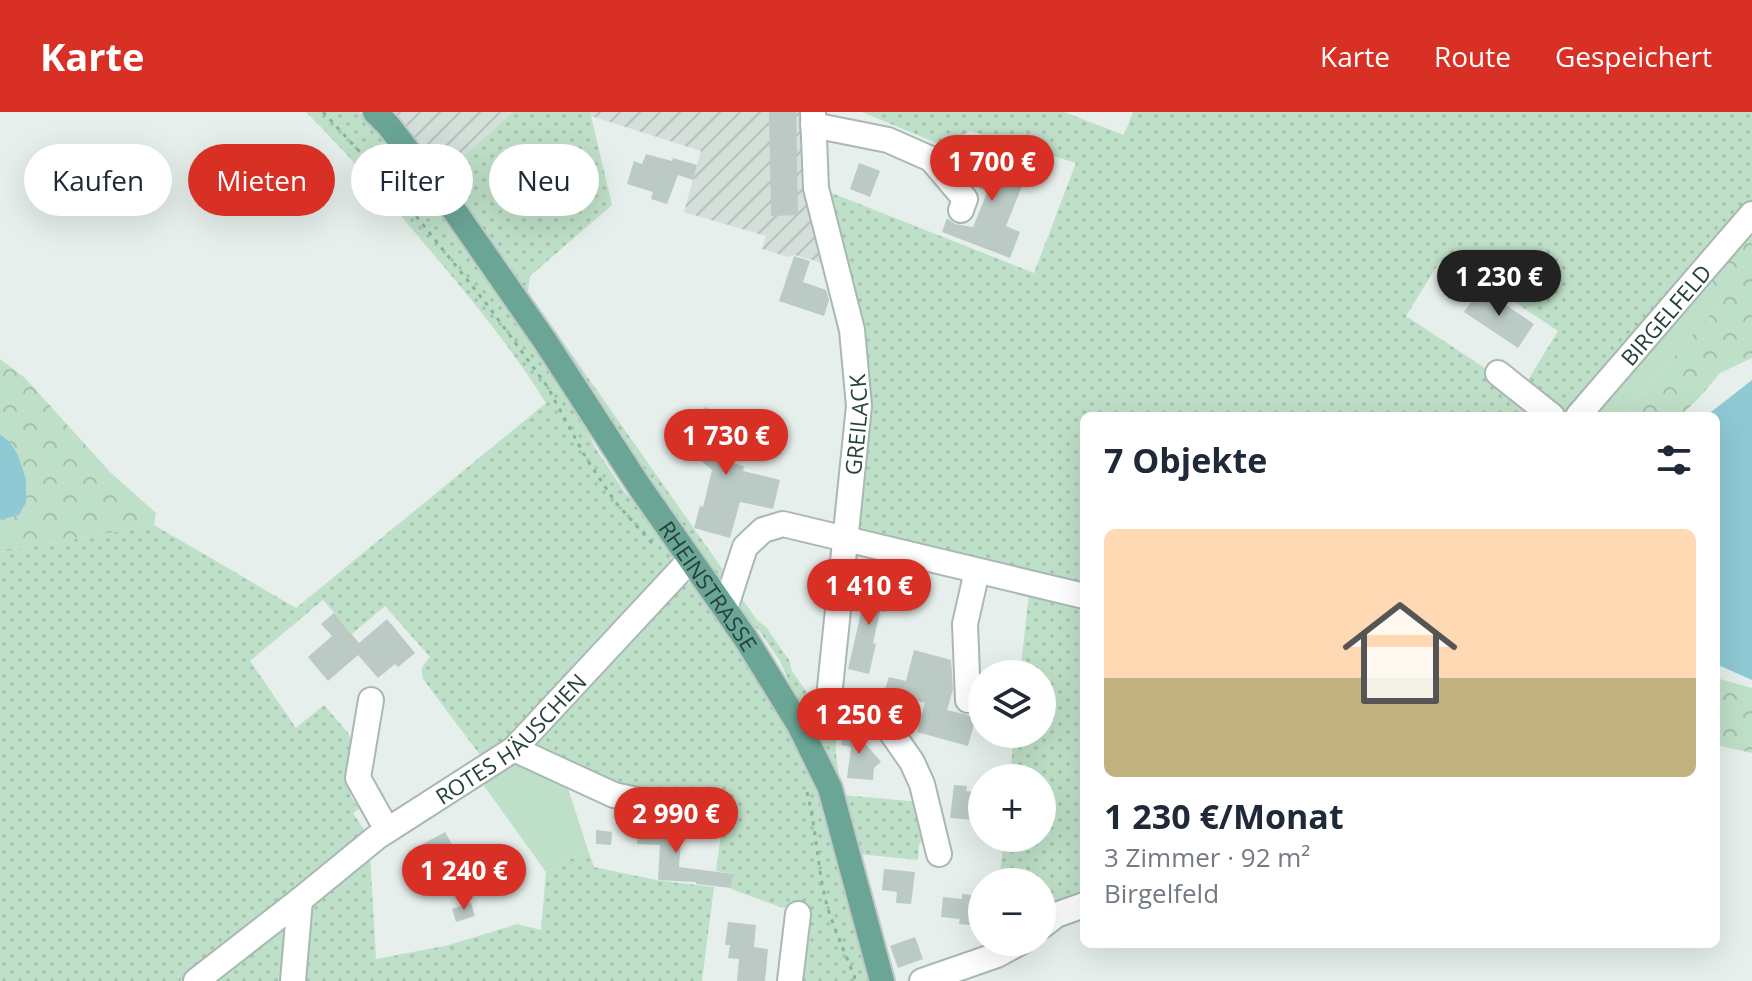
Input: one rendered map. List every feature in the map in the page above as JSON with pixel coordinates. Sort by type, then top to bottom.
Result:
[{"type":"main road","name":"RHEINSTRASSE","points":[[375,112],[465,226],[545,341],[639,486],[684,566],[725,609],[799,725],[830,788],[882,981]]},
{"type":"street","points":[[813,118],[888,140],[931,159],[965,199],[961,210]]},
{"type":"street","name":"GREILACK","points":[[813,118],[816,188],[852,330],[859,406],[828,707]]},
{"type":"street","name":"BIRGELFELD","points":[[1581,412],[1752,214]]},
{"type":"street","points":[[1498,373],[1547,412]]},
{"type":"street","points":[[725,609],[745,547],[763,530],[783,524],[1080,595]]},
{"type":"street","name":"ROTES HÄUSCHEN","points":[[196,981],[387,830],[514,749],[684,566]]},
{"type":"street","points":[[968,700],[965,624],[977,571]]},
{"type":"street","points":[[371,700],[358,778],[387,830]]},
{"type":"street","points":[[799,725],[828,707],[860,706],[880,716],[912,762],[922,784],[939,854]]},
{"type":"street","points":[[514,749],[614,795],[705,815]]},
{"type":"street","points":[[293,981],[300,900]]},
{"type":"street","points":[[1056,915],[1080,906]]},
{"type":"street","points":[[790,981],[798,914]]},
{"type":"street","points":[[922,981],[994,956]]},
{"type":"path","points":[[323,112],[395,190],[489,307],[547,386],[586,458],[616,503],[684,566]]},
{"type":"path","points":[[807,791],[826,903],[856,981]]},
{"type":"shaded area","points":[[390,112],[513,112],[473,147],[473,144],[417,144]]},
{"type":"shaded area","points":[[590,112],[807,112],[829,265],[762,249],[766,236],[684,212],[701,151],[591,116]]},
{"type":"green space","points":[[306,112],[359,112],[389,144],[351,144],[351,159]]},
{"type":"green space","points":[[513,112],[590,112],[598,144],[489,144],[489,216],[599,216],[599,150],[612,205],[530,276],[528,292],[728,577],[717,583],[466,216],[473,216],[473,147]]},
{"type":"green space","points":[[862,112],[1064,112],[1124,135],[1133,112],[1752,112],[1752,204],[1570,412],[1559,412],[1525,385],[1558,331],[1479,278],[1475,284],[1440,261],[1406,316],[1494,374],[1542,412],[1080,412],[1080,588],[856,536],[866,404],[824,190],[1034,273],[1076,163],[970,131],[944,146]]},
{"type":"green space","points":[[401,216],[445,216],[457,232],[577,408],[594,446],[626,494],[654,523],[674,551],[667,573],[523,727],[486,758],[480,755],[423,679],[423,667],[430,657],[385,606],[352,634],[323,600],[250,661],[296,728],[324,705],[348,733],[352,742],[348,781],[351,796],[359,809],[353,813],[368,836],[180,981],[0,981],[0,552],[154,525],[296,608],[546,403],[507,345]]},
{"type":"green space","points":[[1752,226],[1752,358],[1720,373],[1684,412],[1626,412],[1724,298],[1700,287]]},
{"type":"green space","points":[[1700,287],[1725,297],[1626,412],[1593,412]]},
{"type":"green space","points":[[0,359],[25,378],[110,472],[156,513],[154,525],[0,552],[0,520],[19,515],[26,503],[26,479],[18,455],[0,434]]},
{"type":"green space","points":[[696,583],[770,690],[818,785],[871,981],[793,981],[803,910],[780,907],[731,889],[733,874],[716,871],[725,802],[606,787],[538,752],[535,740],[679,584]]},
{"type":"green space","points":[[1029,593],[1080,603],[1080,892],[1056,901],[1056,868],[1001,868],[1002,852],[1056,852],[1056,764],[1011,764],[1013,748],[1056,748],[1056,660],[1022,660]]},
{"type":"green space","points":[[740,596],[789,660],[792,671],[813,701],[822,698],[810,711],[799,705],[780,661],[760,632],[739,610]]},
{"type":"green space","points":[[1720,679],[1752,688],[1752,753],[1720,746]]},
{"type":"green space","points":[[836,721],[836,758],[843,795],[920,802],[925,836],[919,845],[918,860],[858,854],[820,745],[824,727]]},
{"type":"green space","points":[[517,755],[565,779],[588,850],[546,872],[482,783]]},
{"type":"green space","points":[[588,850],[594,867],[656,880],[714,887],[702,981],[299,981],[308,904],[370,855],[376,959],[449,945],[517,924],[541,930],[546,872]]},
{"type":"green space","points":[[287,919],[288,981],[208,981]]},
{"type":"water","points":[[1752,380],[1752,680],[1720,666],[1720,412],[1711,412]]},
{"type":"water","points":[[0,434],[18,455],[26,479],[26,503],[19,515],[0,520]]},
{"type":"building","points":[[769,112],[796,112],[798,215],[771,216]]},
{"type":"building","points":[[973,148],[1029,169],[1006,226],[1020,232],[1010,258],[942,232],[947,218],[955,224],[973,227],[987,193],[979,188],[981,183],[964,174]]},
{"type":"building","points":[[646,154],[697,165],[693,180],[678,175],[667,204],[651,199],[653,192],[627,184],[634,161],[642,164]]},
{"type":"building","points":[[859,163],[880,171],[870,197],[850,189]]},
{"type":"building","points":[[794,256],[810,261],[803,282],[826,290],[829,300],[824,316],[779,301]]},
{"type":"building","points":[[1481,288],[1534,324],[1518,348],[1464,312]]},
{"type":"building","points":[[705,407],[736,421],[725,461],[744,466],[743,471],[780,480],[773,509],[740,502],[730,538],[694,528],[712,470],[683,446],[699,427]]},
{"type":"building","points":[[868,583],[892,588],[886,612],[880,611],[869,674],[848,669]]},
{"type":"building","points":[[334,613],[359,643],[387,619],[415,653],[378,678],[358,655],[328,681],[308,657],[332,636],[321,624]]},
{"type":"building","points":[[914,650],[951,660],[953,689],[947,710],[968,715],[968,746],[917,732],[925,703],[884,692],[889,677],[906,681]]},
{"type":"building","points":[[843,729],[865,731],[864,742],[881,762],[874,768],[873,780],[847,778],[851,747],[841,745]]},
{"type":"building","points":[[954,785],[967,786],[968,819],[950,818]]},
{"type":"building","points":[[639,819],[682,825],[679,867],[733,874],[731,888],[658,880],[660,845],[637,844]]},
{"type":"building","points":[[596,830],[612,832],[611,845],[596,844]]},
{"type":"building","points":[[445,832],[468,872],[443,886],[421,845]]},
{"type":"building","points":[[884,869],[915,872],[911,904],[896,903],[897,892],[882,890]]},
{"type":"building","points":[[962,894],[968,895],[968,925],[959,924],[960,919],[941,917],[943,897],[962,899]]},
{"type":"building","points":[[471,903],[475,916],[456,922],[452,909]]},
{"type":"building","points":[[728,922],[756,925],[754,947],[768,949],[765,981],[737,981],[739,959],[728,958],[730,945],[725,945]]},
{"type":"building","points":[[915,937],[923,959],[898,968],[890,946]]}]
